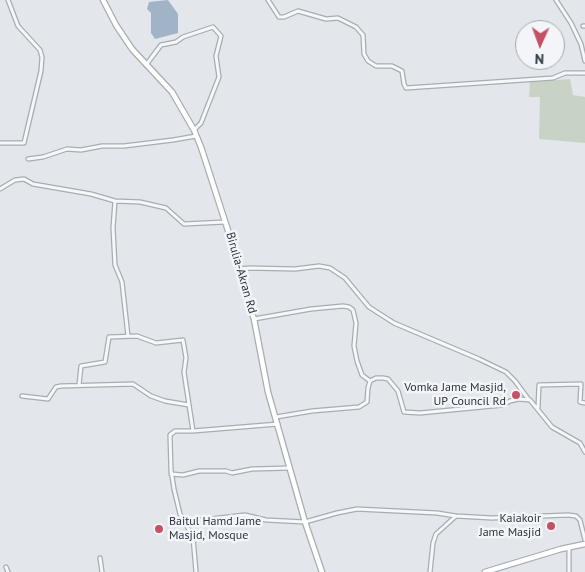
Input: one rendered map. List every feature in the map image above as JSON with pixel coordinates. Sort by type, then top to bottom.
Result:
[{"type":"street","points":[[0,143],[24,142],[41,71],[42,57],[40,50],[18,26],[8,0]]},
{"type":"street","name":"Birulia-Akran Rd","points":[[103,0],[125,39],[146,65],[172,92],[194,130],[225,222],[254,320],[268,392],[305,522],[322,572]]},
{"type":"street","points":[[268,0],[280,16],[284,17],[298,11],[326,20],[338,18],[356,27],[363,34],[364,54],[368,61],[376,66],[392,66],[402,70],[406,88],[553,78],[564,73],[585,73]]},
{"type":"street","points":[[556,0],[571,23],[581,44],[585,61]]},
{"type":"street","points":[[146,65],[161,45],[176,42],[183,37],[213,27],[221,36],[216,56],[219,77],[201,123],[194,130]]},
{"type":"street","points":[[28,159],[43,157],[67,149],[81,150],[102,146],[124,146],[196,136]]},
{"type":"street","points":[[0,189],[15,180],[24,179],[33,184],[91,194],[115,201],[140,202],[166,208],[184,224],[225,222]]},
{"type":"street","points":[[115,201],[113,228],[115,265],[122,282],[128,336]]},
{"type":"street","points":[[239,269],[295,269],[319,266],[330,268],[344,278],[369,307],[394,323],[506,372],[552,427],[580,443],[585,452]]},
{"type":"street","points":[[254,320],[311,309],[349,307],[353,310],[356,323],[354,346],[357,361],[362,375],[370,381]]},
{"type":"street","points":[[79,384],[82,366],[106,362],[109,337],[137,336],[156,343],[183,340],[186,358],[184,372],[193,431]]},
{"type":"street","points":[[276,417],[312,410],[359,407],[367,402],[370,381],[376,378],[388,379],[398,391],[404,412],[420,413],[503,405],[519,399],[530,400]]},
{"type":"street","points":[[22,396],[48,399],[56,387],[79,384],[133,384],[150,396],[189,405]]},
{"type":"street","points":[[538,408],[539,385],[581,384],[580,402],[585,404]]},
{"type":"street","points":[[196,572],[193,537],[184,522],[178,506],[171,474],[170,435],[175,431],[278,424]]},
{"type":"street","points":[[171,474],[182,475],[199,471],[226,471],[232,473],[252,469],[290,468]]},
{"type":"street","points":[[184,522],[245,515],[266,520],[305,522],[357,509],[492,518],[573,515],[580,520],[585,540]]},
{"type":"street","points":[[430,572],[433,542],[436,534],[456,516]]},
{"type":"street","points":[[485,572],[585,544]]},
{"type":"street","points":[[569,547],[569,572]]},
{"type":"street","points":[[100,558],[102,572]]},
{"type":"street","points":[[6,567],[8,572]]},
{"type":"green space","points":[[570,79],[573,95],[585,97],[585,143],[539,139],[540,97],[529,97],[530,82]]},
{"type":"water","points":[[168,0],[178,14],[178,33],[155,39],[151,33],[151,13],[147,9],[149,2]]},
{"type":"place","name":"Vomka Jame Masjid, UP Council Rd","points":[[516,395]]},
{"type":"place","name":"Kaiakoir Jame Masjid","points":[[551,526]]},
{"type":"place","name":"Baitul Hamd Jame Masjid, Mosque","points":[[159,529]]}]
